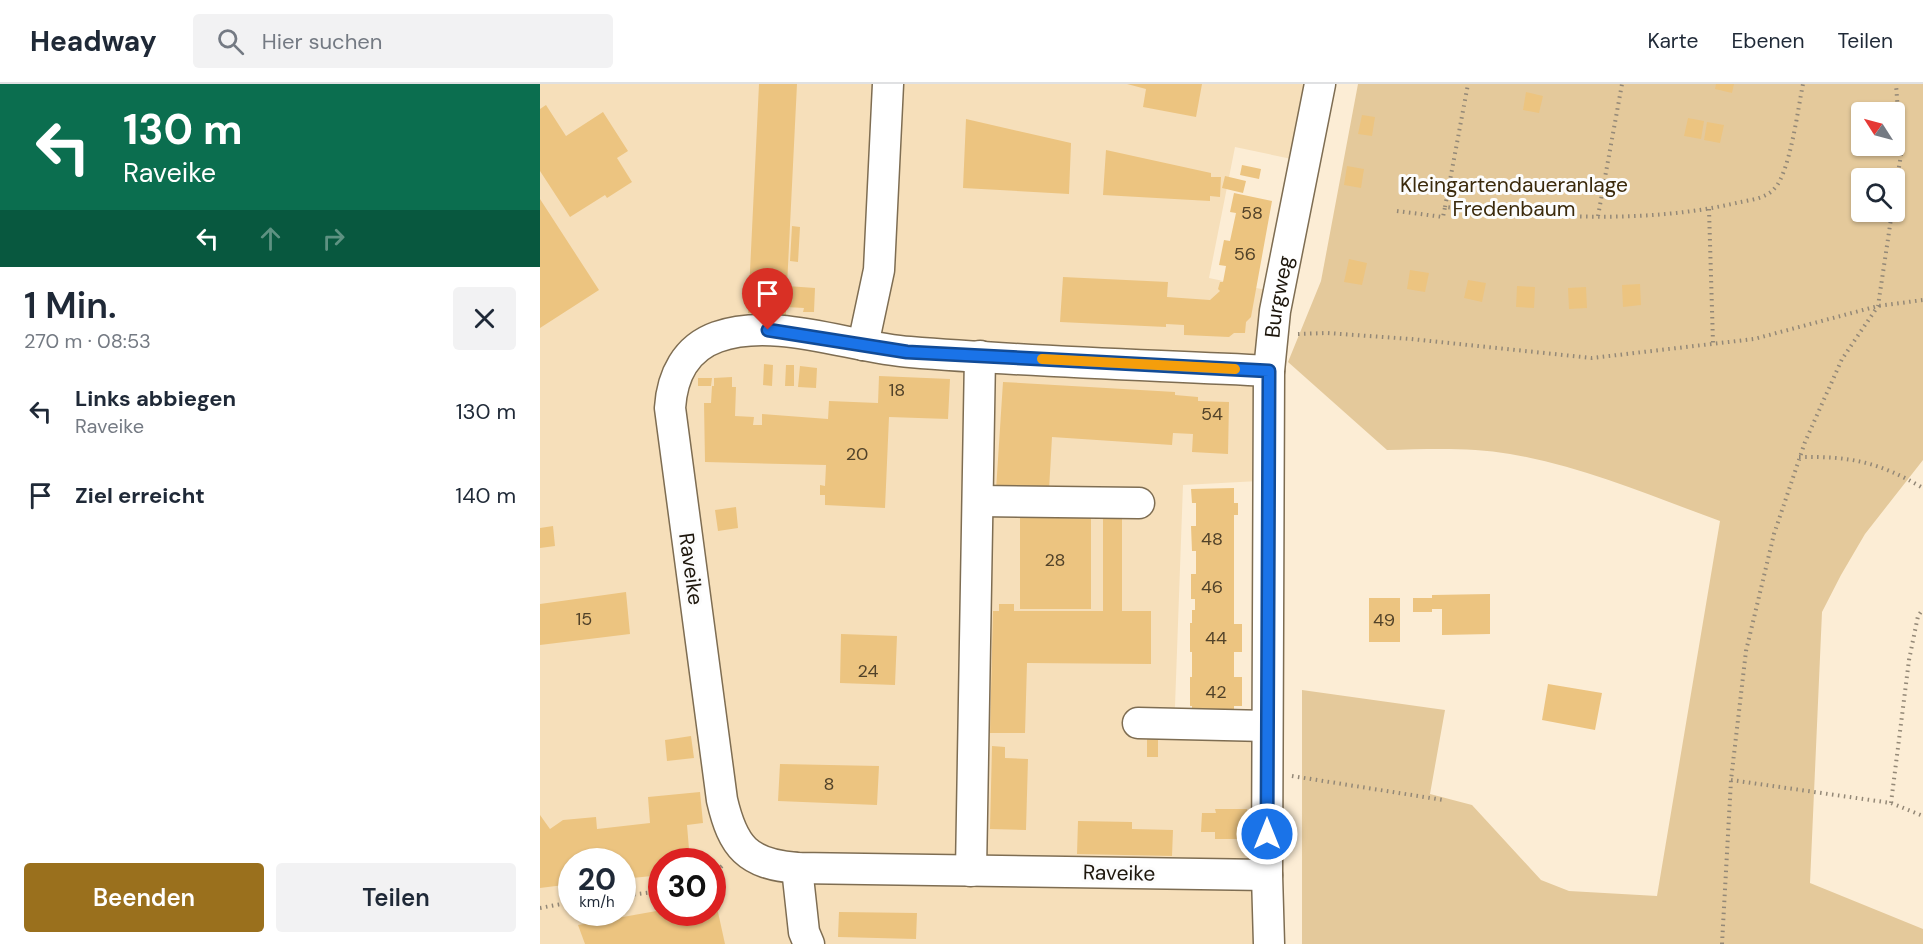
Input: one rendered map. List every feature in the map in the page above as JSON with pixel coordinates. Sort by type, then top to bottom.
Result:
[{"type":"street","points":[[863,345],[879,270],[888,84]]},
{"type":"street","name":"Burgweg","points":[[1269,944],[1267,772],[1269,371],[1275,311],[1320,84]]},
{"type":"street","name":"Raveike","points":[[1267,875],[797,868],[776,866],[748,854],[728,825],[720,791],[670,408],[671,390],[675,377],[692,352],[704,342],[720,336],[768,330],[907,352],[1269,371]]},
{"type":"street","points":[[971,871],[980,356]]},
{"type":"street","points":[[978,501],[1139,503]]},
{"type":"street","points":[[1138,723],[1268,726]]},
{"type":"street","points":[[797,868],[804,932],[808,944]]},
{"type":"path","points":[[1397,212],[1443,217],[1468,84]]},
{"type":"path","points":[[1599,216],[1622,84]]},
{"type":"path","points":[[1444,207],[1532,215],[1599,216],[1709,209],[1762,197],[1773,190],[1784,171],[1803,84]]},
{"type":"path","points":[[1896,84],[1901,155],[1899,168]]},
{"type":"path","points":[[1709,209],[1713,343]]},
{"type":"path","points":[[1722,944],[1731,780],[1746,651],[1774,534],[1800,457],[1842,359],[1878,306],[1891,222]]},
{"type":"path","points":[[1272,338],[1296,334],[1327,333],[1411,339],[1592,358],[1754,339],[1878,306],[1923,300]]},
{"type":"path","points":[[1800,457],[1855,459],[1886,468],[1923,488]]},
{"type":"path","points":[[1891,803],[1909,660],[1923,609]]},
{"type":"path","points":[[1267,772],[1443,800]]},
{"type":"path","points":[[1731,780],[1891,803],[1923,816]]},
{"type":"path","points":[[540,908],[558,905]]},
{"type":"shaded area","points":[[540,84],[1310,84],[1301,161],[1235,147],[1209,278],[1275,292],[1259,481],[1183,485],[1174,734],[1259,735],[1259,944],[540,944]]},
{"type":"green space","name":"Kleingartendaueranlage Fredenbaum","points":[[1358,84],[1923,84],[1923,460],[1865,534],[1822,612],[1810,883],[1923,929],[1923,944],[1302,944],[1302,690],[1445,710],[1430,794],[1472,805],[1541,880],[1569,891],[1657,896],[1720,521],[1616,483],[1537,459],[1480,450],[1387,450],[1288,362],[1321,281]]},
{"type":"building","points":[[759,84],[797,84],[787,286],[815,288],[814,312],[803,312],[804,308],[786,307],[786,315],[748,313]]},
{"type":"building","points":[[1127,84],[1202,84],[1196,117],[1143,107],[1146,89]]},
{"type":"building","points":[[1716,84],[1734,84],[1732,93],[1715,89]]},
{"type":"building","points":[[1526,92],[1543,96],[1539,113],[1523,110]]},
{"type":"building","points":[[546,105],[566,136],[603,112],[628,151],[617,158],[632,182],[607,198],[605,195],[570,217],[540,171],[540,109]]},
{"type":"building","points":[[1362,115],[1375,117],[1372,136],[1358,134]]},
{"type":"building","points":[[1688,118],[1704,121],[1701,139],[1684,136]]},
{"type":"building","points":[[966,119],[1071,143],[1069,194],[963,188]]},
{"type":"building","points":[[1707,122],[1724,125],[1720,143],[1704,140]]},
{"type":"building","points":[[1106,150],[1211,173],[1211,177],[1221,177],[1220,197],[1210,196],[1210,201],[1103,195]]},
{"type":"building","points":[[1242,165],[1261,169],[1259,179],[1240,175]]},
{"type":"building","points":[[1347,166],[1364,169],[1361,188],[1344,185]]},
{"type":"building","points":[[1225,176],[1246,181],[1243,193],[1222,188]]},
{"type":"building","points":[[1234,193],[1272,201],[1251,317],[1246,322],[1245,333],[1234,333],[1229,337],[1184,335],[1184,325],[1166,324],[1166,327],[1060,322],[1063,277],[1168,282],[1167,297],[1210,300],[1220,291],[1218,289],[1220,282],[1223,282],[1226,266],[1219,265],[1224,240],[1230,241],[1236,213],[1230,212]]},
{"type":"building","points":[[540,199],[599,290],[540,328]]},
{"type":"building","points":[[792,226],[800,227],[798,262],[790,261]]},
{"type":"building","points":[[1349,259],[1367,263],[1362,285],[1344,282]]},
{"type":"building","points":[[1410,270],[1429,273],[1425,292],[1407,289]]},
{"type":"building","points":[[1468,280],[1486,283],[1482,302],[1464,298]]},
{"type":"building","points":[[1640,284],[1641,305],[1623,307],[1622,285]]},
{"type":"building","points":[[1517,286],[1535,287],[1534,308],[1516,307]]},
{"type":"building","points":[[1586,287],[1587,308],[1569,309],[1568,288]]},
{"type":"building","points":[[764,364],[773,365],[772,386],[763,385]]},
{"type":"building","points":[[786,365],[794,365],[794,386],[785,386]]},
{"type":"building","points":[[800,366],[817,368],[816,388],[798,387]]},
{"type":"building","points":[[879,376],[950,379],[948,419],[889,417],[885,508],[825,505],[825,495],[820,495],[820,485],[825,486],[826,465],[705,462],[704,403],[711,403],[714,378],[732,377],[732,387],[736,387],[735,416],[754,417],[753,425],[762,425],[762,414],[828,419],[829,401],[878,403]]},
{"type":"building","points":[[698,378],[712,378],[711,386],[698,386]]},
{"type":"building","points":[[1003,382],[1175,392],[1175,395],[1198,397],[1198,401],[1229,402],[1228,454],[1192,452],[1193,434],[1173,433],[1172,445],[1052,437],[1049,490],[996,490]]},
{"type":"building","points":[[1234,488],[1234,503],[1238,503],[1238,515],[1234,515],[1234,624],[1242,624],[1242,652],[1234,652],[1234,677],[1242,677],[1242,706],[1234,706],[1234,719],[1192,719],[1190,623],[1192,623],[1192,610],[1195,610],[1195,599],[1191,599],[1191,574],[1196,574],[1196,551],[1192,551],[1191,526],[1196,526],[1196,503],[1192,503],[1191,489]]},
{"type":"building","points":[[736,507],[738,528],[718,531],[715,510]]},
{"type":"building","points":[[1122,509],[1122,611],[1151,611],[1151,664],[1027,663],[1025,733],[990,733],[993,611],[999,611],[999,604],[1014,604],[1014,611],[1103,611],[1103,510]]},
{"type":"building","points":[[1020,511],[1091,511],[1091,609],[1020,609]]},
{"type":"building","points":[[553,526],[555,546],[540,548],[540,528]]},
{"type":"building","points":[[626,592],[630,634],[540,645],[540,604]]},
{"type":"building","points":[[1490,594],[1490,634],[1442,635],[1442,609],[1432,609],[1432,612],[1413,612],[1413,598],[1432,598],[1432,595]]},
{"type":"building","points":[[1369,598],[1400,598],[1400,642],[1369,642]]},
{"type":"building","points":[[841,634],[897,636],[895,685],[840,683]]},
{"type":"building","points":[[1548,684],[1602,693],[1595,730],[1542,720]]},
{"type":"building","points":[[691,736],[694,758],[667,761],[665,740]]},
{"type":"building","points":[[1147,736],[1158,736],[1158,757],[1147,757]]},
{"type":"building","points":[[992,746],[1005,747],[1005,758],[1028,759],[1026,830],[990,829]]},
{"type":"building","points":[[780,764],[879,766],[877,805],[778,801]]},
{"type":"building","points":[[700,792],[703,823],[687,825],[689,848],[648,848],[648,876],[636,878],[636,848],[558,848],[558,886],[540,888],[540,815],[550,829],[563,820],[596,817],[597,829],[650,823],[648,797]]},
{"type":"building","points":[[1215,809],[1247,809],[1247,839],[1215,839],[1215,832],[1201,832],[1202,813],[1216,813]]},
{"type":"building","points":[[1078,821],[1132,822],[1132,829],[1173,830],[1172,856],[1077,854]]},
{"type":"building","points":[[648,912],[648,926],[721,926],[725,944],[585,944],[578,926],[636,926],[636,915]]},
{"type":"building","points":[[839,912],[917,913],[916,939],[838,937]]},
{"type":"slow traffic","points":[[1042,359],[1235,369]]},
{"type":"route","points":[[768,330],[907,352],[1269,371],[1267,834]]}]
